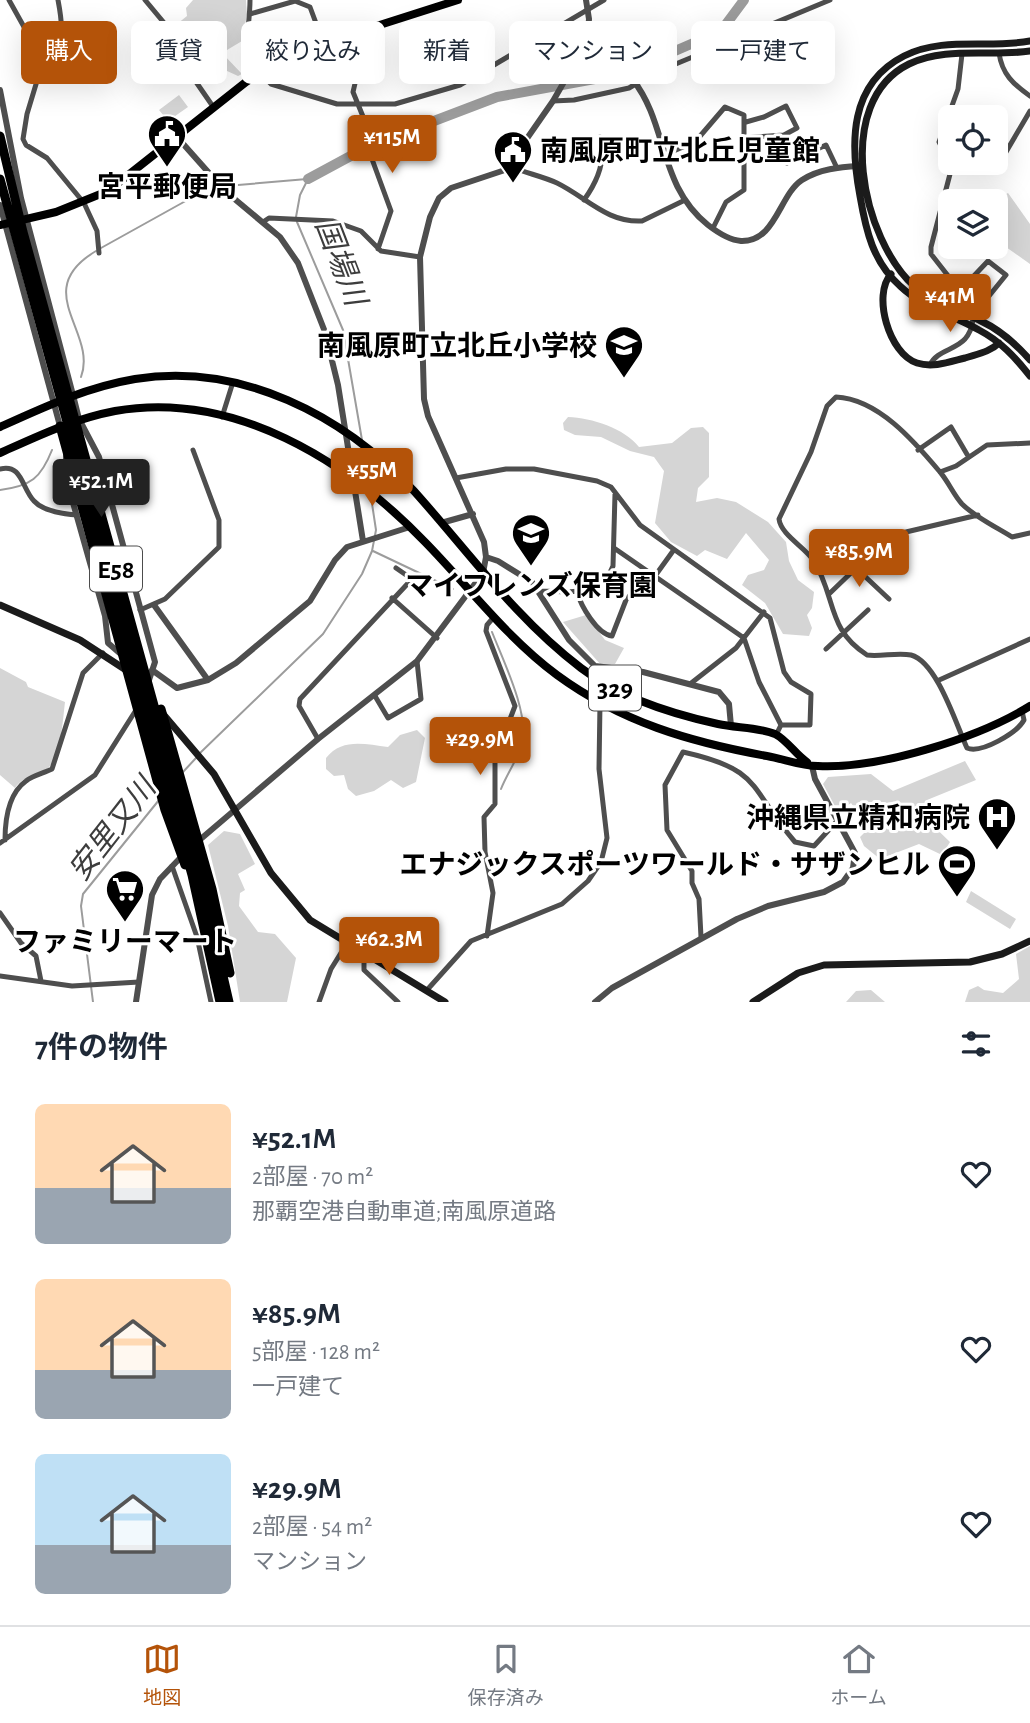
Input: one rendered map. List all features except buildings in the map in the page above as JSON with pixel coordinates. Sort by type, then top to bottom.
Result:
[{"type":"highway","points":[[385,23],[458,0]]},
{"type":"highway","points":[[2,226],[84,202],[117,186],[244,84]]},
{"type":"highway","name":"E58","points":[[0,136],[23,232],[194,850],[229,1002]]},
{"type":"highway","name":"E58","points":[[0,179],[191,875],[220,1002]]},
{"type":"highway","name":"329","points":[[0,427],[73,395],[125,381],[166,376],[233,382],[290,401],[346,432],[368,448],[413,490],[483,573],[544,636],[603,682],[680,714],[776,734]]},
{"type":"highway","name":"329","points":[[0,453],[61,430],[79,419],[146,409],[187,411],[222,417],[279,435],[354,479],[378,498],[411,527],[493,618],[546,666],[600,703],[650,727],[691,741],[812,766],[852,764],[913,751],[978,730],[1030,706]]},
{"type":"highway","points":[[79,419],[212,889],[232,984],[229,1002]]},
{"type":"highway","points":[[61,430],[173,835],[191,875]]},
{"type":"highway","points":[[776,734],[812,766]]},
{"type":"main road","points":[[1030,41],[938,46],[906,55],[889,64],[869,86],[856,114],[853,131],[855,166],[868,235],[889,276],[914,297],[978,329],[999,343],[1030,376]]},
{"type":"main road","points":[[1030,51],[923,58],[908,64],[883,84],[873,99],[863,125],[864,165],[879,238],[896,268],[917,288],[984,322],[1016,344],[1030,360]]},
{"type":"main road","points":[[896,268],[882,289],[892,338],[910,360],[930,365],[976,355],[999,343]]},
{"type":"main road","points":[[0,606],[69,634],[103,653],[131,675],[202,758],[236,808],[286,895],[310,920],[342,942],[445,1002]]},
{"type":"main road","points":[[753,1002],[798,973],[824,965],[970,962],[1002,954],[1030,941]]},
{"type":"street","points":[[9,0],[21,22]]},
{"type":"street","points":[[58,0],[63,21]]},
{"type":"street","points":[[145,0],[180,42],[187,53],[194,79],[214,108]]},
{"type":"street","points":[[249,21],[250,0]]},
{"type":"street","points":[[309,0],[315,21]]},
{"type":"street","points":[[586,0],[589,21]]},
{"type":"street","points":[[271,84],[337,104],[395,104],[460,85],[604,0]]},
{"type":"street","points":[[677,63],[830,0]]},
{"type":"street","points":[[250,14],[295,1],[310,8]]},
{"type":"street","points":[[999,53],[1001,64],[1013,84],[1030,96]]},
{"type":"street","points":[[962,54],[958,89],[939,142],[949,162],[950,174],[931,254],[949,277],[970,280],[988,261],[1006,275],[989,296]]},
{"type":"street","points":[[36,84],[26,114],[23,139],[26,145],[47,158],[84,202],[97,231],[99,252]]},
{"type":"street","points":[[355,84],[353,92],[364,118],[365,140],[391,211],[378,249]]},
{"type":"street","points":[[136,1002],[150,904],[160,879],[236,808],[417,661],[437,638],[483,573],[486,557],[484,542],[431,424],[424,399],[420,257],[430,217],[439,198],[451,188],[494,176],[509,166],[564,84]]},
{"type":"street","points":[[555,98],[574,100],[627,84]]},
{"type":"street","points":[[635,84],[683,201],[713,228],[739,241],[756,237],[766,231],[797,184],[814,174],[864,165]]},
{"type":"street","points":[[0,90],[26,219],[79,419],[99,457],[155,662],[145,691],[108,758],[94,775],[2,841]]},
{"type":"street","points":[[743,138],[784,135],[797,128],[786,106],[746,122]]},
{"type":"street","points":[[664,155],[695,142],[725,107],[742,113],[746,122],[743,138],[746,173],[744,190],[726,202],[713,228]]},
{"type":"street","points":[[1008,149],[1030,111]]},
{"type":"street","points":[[177,137],[225,191],[287,246],[303,275],[332,358],[365,540]]},
{"type":"street","points":[[584,200],[598,179],[602,146],[600,137]]},
{"type":"street","points":[[787,163],[827,145],[837,168]]},
{"type":"street","points":[[509,166],[553,181],[600,212],[639,222],[683,201]]},
{"type":"street","points":[[0,205],[2,226],[61,430],[65,472],[105,616],[108,643],[117,652],[154,671],[177,688],[208,680],[236,663],[302,608],[316,593],[340,553],[365,540],[411,527]]},
{"type":"street","points":[[263,222],[269,218],[333,221],[361,231],[378,249],[420,257]]},
{"type":"street","points":[[930,365],[936,357],[964,339],[972,324],[967,299],[954,292],[944,292]]},
{"type":"street","points":[[222,417],[233,382]]},
{"type":"street","points":[[1022,711],[1024,720],[1017,729],[978,750],[966,746],[939,684],[923,662],[915,656],[867,655],[843,634],[836,624],[829,594],[813,559],[779,523],[811,452],[827,406],[836,397],[862,403],[889,420],[940,472],[962,504],[1012,537],[1030,534]]},
{"type":"street","points":[[918,450],[951,427],[968,456]]},
{"type":"street","points":[[940,472],[956,466],[987,445],[1030,443]]},
{"type":"street","points":[[140,610],[164,599],[219,547],[219,520],[193,450]]},
{"type":"street","points":[[0,469],[9,467],[16,471],[33,500],[42,507],[77,515]]},
{"type":"street","points":[[456,478],[506,469],[534,469],[597,481],[611,487],[640,525],[673,551],[764,612],[775,628],[784,672],[791,682],[811,694],[810,725],[781,725]]},
{"type":"street","points":[[540,591],[577,592],[601,584],[610,576],[614,548],[615,494]]},
{"type":"street","points":[[440,523],[473,514]]},
{"type":"street","points":[[896,539],[906,532],[978,515]]},
{"type":"street","points":[[614,548],[744,638],[759,682],[781,725]]},
{"type":"street","points":[[577,592],[590,617],[606,635],[612,636],[626,600],[635,589],[655,576],[673,551]]},
{"type":"street","points":[[486,557],[507,566],[540,591],[569,640],[594,666],[643,672],[719,692],[725,697],[731,726]]},
{"type":"street","points":[[318,739],[299,705],[300,699],[412,579],[396,568]]},
{"type":"street","points":[[829,594],[856,568],[889,599]]},
{"type":"street","points":[[392,598],[437,638]]},
{"type":"street","points":[[154,605],[174,638],[208,680]]},
{"type":"street","points":[[826,649],[868,610]]},
{"type":"street","points":[[690,684],[695,677],[724,658],[764,612]]},
{"type":"street","points":[[487,936],[493,893],[485,852],[484,817],[495,804],[495,758],[515,706],[486,631],[493,618]]},
{"type":"street","points":[[939,684],[1030,639]]},
{"type":"street","points":[[2,841],[5,820],[13,798],[26,780],[52,769],[83,673],[103,653]]},
{"type":"street","points":[[375,696],[388,718],[421,699],[417,661]]},
{"type":"street","points":[[427,990],[471,941],[562,904],[588,881],[601,862],[607,838],[599,769],[600,703],[607,669]]},
{"type":"street","points":[[776,734],[781,725]]},
{"type":"street","points":[[701,937],[699,899],[692,884],[692,871],[667,830],[665,785],[683,751],[715,758],[746,775],[795,842],[814,846],[838,820]]},
{"type":"street","points":[[595,1002],[612,988],[701,937],[768,906],[824,892],[843,882],[853,867],[855,853],[815,779],[812,766]]},
{"type":"street","points":[[172,866],[197,937],[211,1002]]},
{"type":"street","points":[[0,913],[20,943],[36,956],[41,981]]},
{"type":"street","points":[[318,1002],[331,969],[344,948],[342,942]]},
{"type":"street","points":[[364,955],[364,970],[398,1002]]},
{"type":"street","points":[[0,976],[72,986],[139,982]]},
{"type":"shaded area","points":[[193,0],[246,0],[247,14],[246,21],[241,21],[241,42],[227,50],[227,21],[181,21],[187,16],[186,8]]},
{"type":"shaded area","points":[[227,58],[241,73],[238,76],[227,71]]},
{"type":"shaded area","points":[[179,95],[188,107],[168,121],[159,110]]},
{"type":"shaded area","points":[[1008,193],[1030,224],[1030,264],[1008,248]]},
{"type":"shaded area","points":[[568,417],[607,425],[625,434],[639,447],[672,443],[691,428],[703,427],[709,433],[709,477],[698,488],[696,502],[717,498],[736,502],[768,522],[786,542],[789,561],[798,580],[814,592],[812,608],[807,615],[812,628],[809,636],[783,634],[765,603],[742,585],[748,575],[764,570],[769,560],[746,533],[727,559],[705,550],[697,556],[671,542],[655,523],[664,471],[654,457],[630,451],[601,437],[575,435],[564,430],[563,423]]},
{"type":"shaded area","points":[[586,615],[605,640],[624,648],[615,664],[601,665],[563,622]]},
{"type":"shaded area","points":[[0,668],[26,682],[28,687],[65,702],[61,737],[52,763],[44,771],[23,780],[15,788],[0,775]]},
{"type":"shaded area","points":[[417,730],[425,738],[416,782],[403,788],[391,780],[374,791],[356,796],[348,789],[344,775],[334,776],[326,769],[326,758],[339,747],[354,744],[388,747],[400,735]]},
{"type":"shaded area","points":[[965,761],[976,780],[927,800],[918,811],[950,842],[942,855],[919,844],[880,859],[864,846],[860,837],[869,828],[851,803],[843,809],[836,808],[823,784],[828,777],[871,774],[893,791]]},
{"type":"shaded area","points":[[224,831],[240,834],[255,864],[238,874],[245,890],[240,893],[239,906],[258,932],[275,934],[296,958],[287,1002],[240,1002],[228,926],[208,845]]},
{"type":"shaded area","points":[[971,891],[1016,919],[1010,929],[966,902]]},
{"type":"shaded area","points":[[1030,946],[1030,1002],[965,1002],[969,990],[978,986],[984,990],[1003,993],[1019,979],[1016,954]]},
{"type":"shaded area","points":[[871,990],[885,1002],[846,1002],[856,991]]},
{"type":"waterway","name":"国場川","points":[[308,179],[371,145],[497,97],[622,74],[721,31],[744,0]]},
{"type":"waterway","points":[[226,186],[307,179]]},
{"type":"waterway","name":"国場川","points":[[296,217],[300,195],[308,179]]},
{"type":"waterway","points":[[101,248],[200,193],[220,188]]},
{"type":"waterway","name":"国場川","points":[[297,222],[343,330],[362,440]]},
{"type":"waterway","points":[[81,377],[84,360],[66,297],[68,281],[77,266],[96,251]]},
{"type":"waterway","name":"国場川","points":[[363,449],[370,488]]},
{"type":"waterway","points":[[0,490],[20,486],[34,479],[44,467],[52,450]]},
{"type":"waterway","name":"国場川","points":[[199,754],[323,634],[362,574],[372,551],[376,530],[371,497]]},
{"type":"waterway","points":[[373,551],[453,589]]},
{"type":"waterway","points":[[492,632],[519,703],[523,732],[520,750],[501,789]]},
{"type":"waterway","name":"安里又川","points":[[183,772],[196,758]]},
{"type":"waterway","name":"安里又川","points":[[93,1002],[81,906],[83,894],[159,800]]},
{"type":"place","name":"宮平郵便局","points":[[167,168]]},
{"type":"place","name":"南風原町立北丘児童館","points":[[513,184]]},
{"type":"place","name":"南風原町立北丘小学校","points":[[624,379]]},
{"type":"place","name":"マイフレンズ保育園","points":[[531,567]]},
{"type":"place","name":"沖縄県立精和病院","points":[[997,851]]},
{"type":"place","name":"エナジックスポーツワールド・サザンヒル","points":[[957,898]]},
{"type":"place","name":"ファミリーマート","points":[[125,923]]}]
